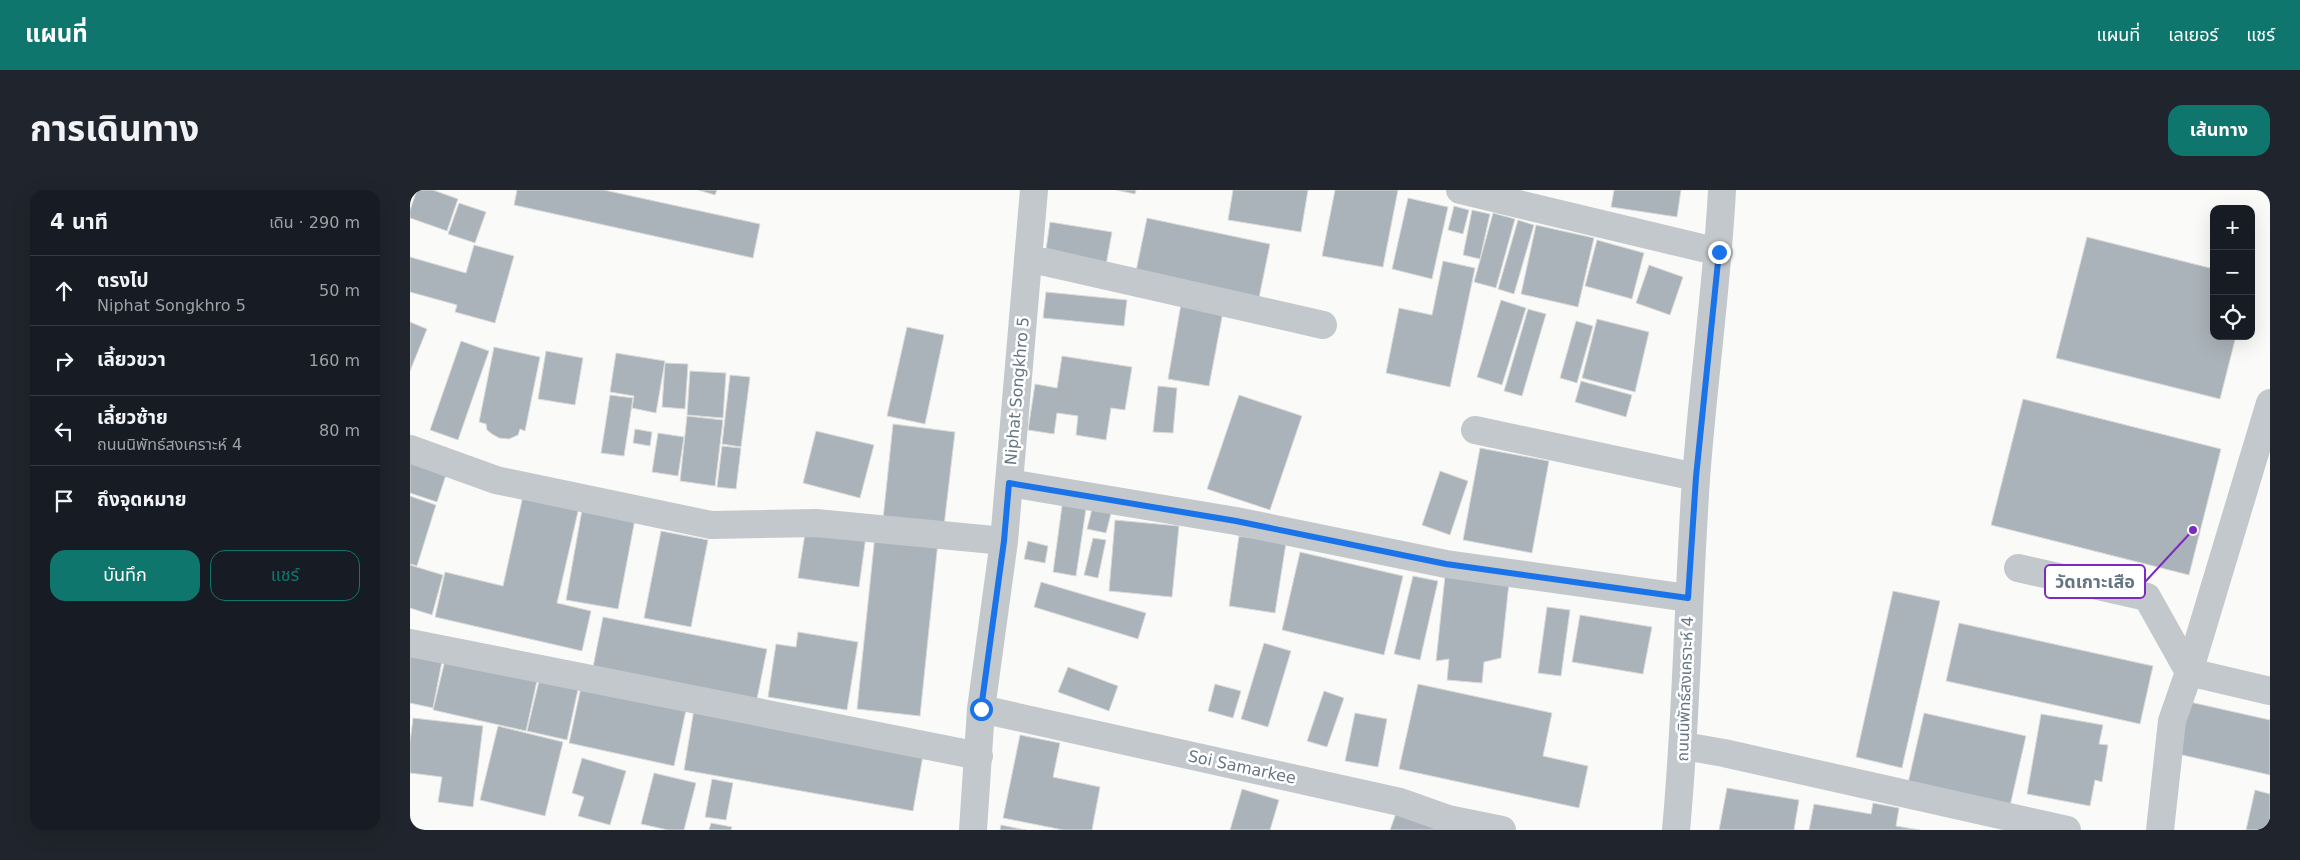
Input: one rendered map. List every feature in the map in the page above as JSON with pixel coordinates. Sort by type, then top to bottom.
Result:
[{"type":"street","name":"Niphat Songkhro 5","points":[[972,830],[981,709],[1004,541],[1034,190]]},
{"type":"street","points":[[1460,190],[1719,252]]},
{"type":"street","name":"ถนนนิพัทธ์สงเคราะห์ 4","points":[[1676,830],[1684,746],[1688,598],[1696,477],[1719,252],[1722,190]]},
{"type":"street","points":[[1028,258],[1323,325]]},
{"type":"street","points":[[2160,830],[2172,721],[2189,672],[2270,403]]},
{"type":"street","points":[[1475,430],[1696,477]]},
{"type":"street","points":[[410,449],[496,480],[711,525],[816,523],[1004,541]]},
{"type":"street","points":[[1009,483],[1236,521],[1446,564],[1688,598]]},
{"type":"street","points":[[2018,568],[2147,597],[2189,672],[2270,691]]},
{"type":"street","points":[[410,643],[979,756]]},
{"type":"street","name":"Soi Samarkee","points":[[981,709],[1400,802],[1448,819],[1502,830]]},
{"type":"street","points":[[1684,746],[1724,753],[2067,830]]},
{"type":"building","points":[[417,190],[433,190],[458,199],[447,231],[410,218],[410,210]]},
{"type":"building","points":[[517,190],[604,190],[760,224],[753,258],[514,205]]},
{"type":"building","points":[[698,190],[717,190],[715,195]]},
{"type":"building","points":[[1116,190],[1136,190],[1135,194]]},
{"type":"building","points":[[1233,190],[1308,190],[1301,232],[1228,220]]},
{"type":"building","points":[[1335,190],[1398,190],[1383,267],[1322,256]]},
{"type":"building","points":[[1614,190],[1681,190],[1677,217],[1611,207]]},
{"type":"building","points":[[1408,198],[1448,207],[1432,279],[1392,269]]},
{"type":"building","points":[[459,203],[486,212],[475,243],[448,234]]},
{"type":"building","points":[[1454,206],[1469,210],[1463,234],[1448,230]]},
{"type":"building","points":[[1472,210],[1490,214],[1480,259],[1463,255]]},
{"type":"building","points":[[1493,213],[1515,219],[1496,288],[1474,282]]},
{"type":"building","points":[[1147,218],[1270,244],[1259,298],[1136,271]]},
{"type":"building","points":[[1518,220],[1534,225],[1514,294],[1498,289]]},
{"type":"building","points":[[1050,222],[1112,232],[1106,265],[1045,256]]},
{"type":"building","points":[[1536,225],[1594,238],[1578,307],[1521,294]]},
{"type":"building","points":[[2087,237],[2210,268],[2210,340],[2235,340],[2220,399],[2056,358]]},
{"type":"building","points":[[1597,240],[1644,253],[1632,299],[1585,286]]},
{"type":"building","points":[[474,245],[514,256],[495,323],[455,312],[457,305],[410,292],[410,257],[466,273]]},
{"type":"building","points":[[1443,261],[1475,268],[1450,387],[1386,373],[1399,308],[1432,315]]},
{"type":"building","points":[[1649,265],[1683,277],[1670,315],[1636,303]]},
{"type":"building","points":[[1046,292],[1127,300],[1124,326],[1043,318]]},
{"type":"building","points":[[1501,300],[1526,308],[1502,385],[1477,377]]},
{"type":"building","points":[[1181,304],[1223,312],[1209,386],[1168,379]]},
{"type":"building","points":[[1528,309],[1546,314],[1522,396],[1504,391]]},
{"type":"building","points":[[1597,319],[1649,332],[1635,392],[1582,378]]},
{"type":"building","points":[[1576,321],[1593,326],[1577,383],[1560,378]]},
{"type":"building","points":[[410,322],[427,329],[410,371]]},
{"type":"building","points":[[907,327],[944,335],[925,424],[887,416]]},
{"type":"building","points":[[461,341],[489,351],[458,440],[430,430]]},
{"type":"building","points":[[494,347],[540,357],[525,431],[520,429],[518,435],[509,439],[499,438],[487,430],[486,424],[479,422]]},
{"type":"building","points":[[546,351],[583,358],[575,405],[538,399]]},
{"type":"building","points":[[616,353],[665,361],[656,413],[632,408],[634,396],[610,392]]},
{"type":"building","points":[[1062,356],[1132,367],[1125,410],[1111,408],[1106,440],[1076,435],[1078,416],[1057,413],[1054,434],[1028,430],[1035,384],[1057,388]]},
{"type":"building","points":[[665,363],[688,364],[685,409],[662,407]]},
{"type":"building","points":[[690,371],[726,373],[723,418],[687,415]]},
{"type":"building","points":[[730,375],[750,377],[741,447],[722,444]]},
{"type":"building","points":[[1581,381],[1632,395],[1626,417],[1575,402]]},
{"type":"building","points":[[1158,386],[1177,388],[1173,433],[1153,432]]},
{"type":"building","points":[[610,395],[633,398],[624,456],[601,453]]},
{"type":"building","points":[[1239,395],[1302,416],[1270,510],[1207,489]]},
{"type":"building","points":[[2023,399],[2221,449],[2189,575],[1991,525]]},
{"type":"building","points":[[687,416],[723,420],[715,486],[680,481]]},
{"type":"building","points":[[893,424],[955,432],[944,526],[883,519]]},
{"type":"building","points":[[635,429],[652,432],[650,446],[633,443]]},
{"type":"building","points":[[816,431],[874,445],[860,498],[803,483]]},
{"type":"building","points":[[658,433],[684,437],[678,476],[652,472]]},
{"type":"building","points":[[722,446],[741,448],[736,489],[717,487]]},
{"type":"building","points":[[1480,448],[1549,461],[1532,553],[1463,540]]},
{"type":"building","points":[[410,460],[447,472],[437,502],[410,493]]},
{"type":"building","points":[[1440,471],[1468,481],[1450,535],[1422,525]]},
{"type":"building","points":[[524,491],[580,503],[557,603],[591,611],[582,651],[435,617],[445,572],[503,586]]},
{"type":"building","points":[[410,496],[436,505],[417,566],[410,564]]},
{"type":"building","points":[[1063,499],[1087,502],[1076,576],[1053,572]]},
{"type":"building","points":[[1094,501],[1113,506],[1106,533],[1087,529]]},
{"type":"building","points":[[583,504],[636,514],[618,609],[566,600]]},
{"type":"building","points":[[1115,520],[1179,526],[1172,597],[1109,591]]},
{"type":"building","points":[[806,527],[866,536],[859,587],[798,578]]},
{"type":"building","points":[[661,531],[708,540],[691,627],[644,618]]},
{"type":"building","points":[[875,535],[938,542],[920,716],[857,709]]},
{"type":"building","points":[[1239,536],[1286,543],[1275,613],[1229,606]]},
{"type":"building","points":[[1093,538],[1106,540],[1098,578],[1084,575]]},
{"type":"building","points":[[1028,541],[1048,546],[1045,563],[1024,559]]},
{"type":"building","points":[[1300,552],[1403,576],[1384,655],[1282,630]]},
{"type":"building","points":[[410,565],[443,575],[432,615],[410,608]]},
{"type":"building","points":[[1413,576],[1438,581],[1420,660],[1394,654]]},
{"type":"building","points":[[1445,576],[1509,583],[1501,658],[1484,662],[1482,683],[1447,680],[1449,659],[1436,661]]},
{"type":"building","points":[[1041,582],[1146,613],[1138,639],[1034,607]]},
{"type":"building","points":[[1893,591],[1940,601],[1902,768],[1856,757]]},
{"type":"building","points":[[1547,607],[1570,610],[1561,676],[1538,673]]},
{"type":"building","points":[[1580,615],[1652,627],[1643,674],[1572,662]]},
{"type":"building","points":[[603,617],[767,649],[757,699],[593,667]]},
{"type":"building","points":[[1959,623],[2153,666],[2140,724],[1946,681]]},
{"type":"building","points":[[798,632],[858,642],[847,710],[768,697],[776,644],[796,647]]},
{"type":"building","points":[[1264,643],[1291,651],[1268,727],[1241,719]]},
{"type":"building","points":[[410,649],[443,656],[433,708],[410,703]]},
{"type":"building","points":[[446,656],[538,676],[526,731],[433,710]]},
{"type":"building","points":[[1068,667],[1118,686],[1109,711],[1058,692]]},
{"type":"building","points":[[540,677],[579,685],[567,740],[527,731]]},
{"type":"building","points":[[1215,684],[1241,691],[1233,718],[1208,711]]},
{"type":"building","points":[[1418,684],[1552,713],[1543,756],[1588,766],[1579,808],[1399,769]]},
{"type":"building","points":[[581,687],[686,710],[674,766],[569,743]]},
{"type":"building","points":[[1324,691],[1344,698],[1327,747],[1307,741]]},
{"type":"building","points":[[2190,702],[2270,720],[2270,775],[2178,754]]},
{"type":"building","points":[[694,709],[924,750],[913,811],[684,770]]},
{"type":"building","points":[[1355,713],[1387,719],[1378,767],[1345,761]]},
{"type":"building","points":[[1924,713],[2026,736],[2010,806],[1908,783]]},
{"type":"building","points":[[2041,714],[2103,725],[2099,744],[2108,745],[2102,782],[2095,780],[2090,806],[2027,794]]},
{"type":"building","points":[[413,718],[483,726],[473,807],[438,802],[442,777],[410,773],[410,742]]},
{"type":"building","points":[[498,726],[563,742],[545,816],[480,800]]},
{"type":"building","points":[[1020,735],[1060,743],[1053,777],[1100,787],[1092,830],[1063,830],[1003,818]]},
{"type":"building","points":[[582,758],[626,771],[610,825],[578,816],[584,797],[572,793]]},
{"type":"building","points":[[654,773],[696,783],[684,830],[668,830],[641,824]]},
{"type":"building","points":[[712,779],[733,783],[726,820],[705,817]]},
{"type":"building","points":[[1727,788],[1799,800],[1794,830],[1719,830]]},
{"type":"building","points":[[1242,789],[1279,800],[1270,830],[1230,830]]},
{"type":"building","points":[[2255,790],[2270,794],[2270,830],[2246,830]]},
{"type":"building","points":[[1400,802],[1443,830],[1390,830]]},
{"type":"building","points":[[1873,803],[1899,808],[1896,826],[1920,830],[1809,830],[1814,804],[1871,814]]},
{"type":"building","points":[[711,823],[732,827],[731,830],[709,830]]},
{"type":"building","points":[[1001,825],[1026,830],[1000,830]]},
{"type":"place","name":"วัดเกาะเสือ","points":[[2193,530]]},
{"type":"route","points":[[981,709],[1004,541],[1009,483],[1236,521],[1446,564],[1688,598],[1696,477],[1719,252]]}]
